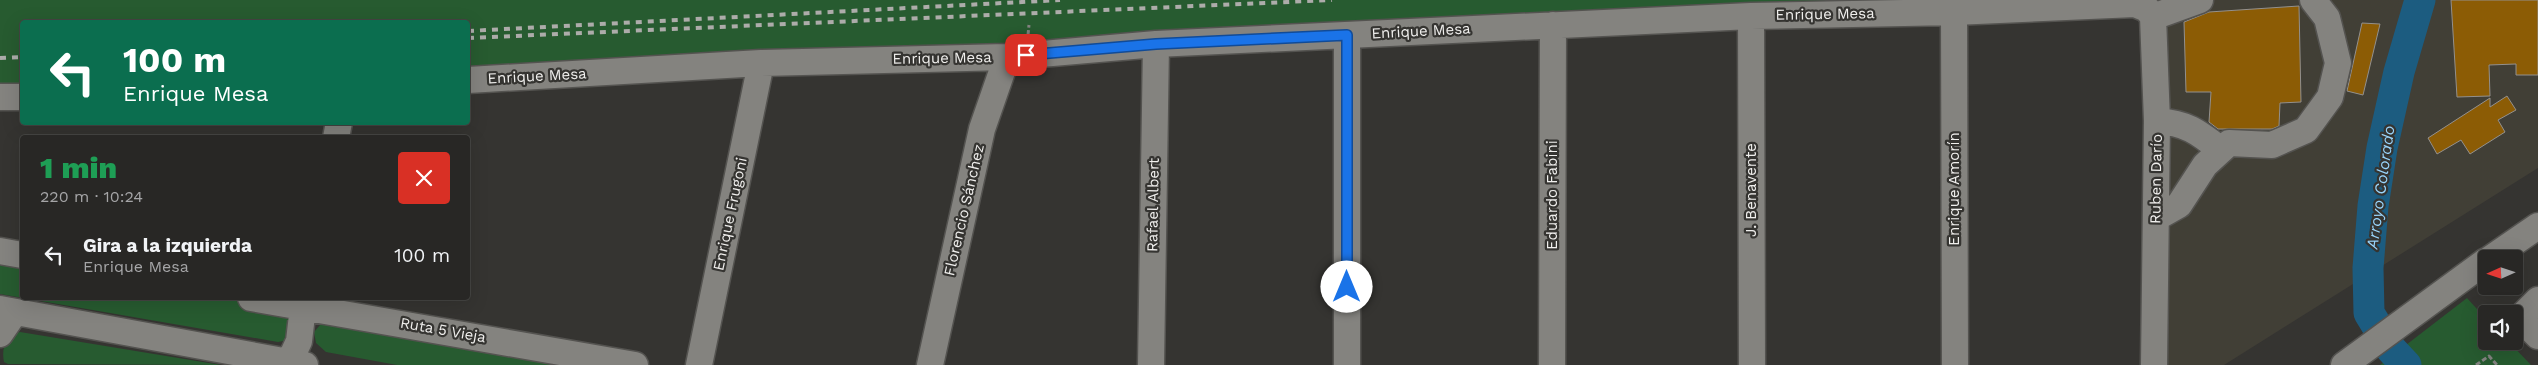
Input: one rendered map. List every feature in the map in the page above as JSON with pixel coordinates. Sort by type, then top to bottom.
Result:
[{"type":"street","name":"Enrique Mesa","points":[[470,80],[761,63],[1007,57],[1156,44],[1751,16],[2144,10],[2200,0]]},
{"type":"street","points":[[2156,218],[2179,206],[2206,165],[2229,143],[2272,145],[2306,130],[2330,97],[2338,63],[2327,18],[2313,0]]},
{"type":"street","name":"Ruben Darío","points":[[2144,10],[2157,121],[2154,365]]},
{"type":"street","name":"Enrique Amorín","points":[[1954,12],[1955,365]]},
{"type":"street","name":"J. Benavente","points":[[1751,16],[1752,365]]},
{"type":"street","name":"Eduardo Fabini","points":[[1552,365],[1553,25]]},
{"type":"street","points":[[1347,35],[1347,365]]},
{"type":"street","name":"Rafael Albert","points":[[1150,365],[1156,44]]},
{"type":"street","name":"Florencio Sánchez","points":[[930,365],[982,130],[1007,57]]},
{"type":"street","name":"Enrique Frugoni","points":[[699,365],[761,63]]},
{"type":"street","points":[[0,97],[20,96]]},
{"type":"street","points":[[2157,121],[2177,122],[2201,134],[2221,150]]},
{"type":"street","points":[[2503,250],[2538,226]]},
{"type":"street","points":[[0,251],[20,255]]},
{"type":"street","points":[[2351,360],[2478,267]]},
{"type":"street","name":"Ruta 5 Vieja","points":[[286,300],[304,301],[635,365]]},
{"type":"street","points":[[2538,300],[2520,318],[2538,336]]},
{"type":"street","points":[[0,334],[7,310],[294,364],[304,301]]},
{"type":"path","points":[[2476,365],[2489,356],[2497,365]]},
{"type":"shaded area","points":[[2166,0],[2538,0],[2538,168],[2224,365],[2166,365]]},
{"type":"green space","points":[[0,0],[2010,0],[470,71],[470,20],[20,20],[20,90],[0,91]]},
{"type":"green space","points":[[0,261],[20,265],[20,298],[0,294]]},
{"type":"green space","points":[[2467,298],[2478,310],[2478,350],[2517,350],[2531,365],[2380,365]]},
{"type":"green space","points":[[35,300],[231,300],[281,308],[290,315],[288,340],[278,342]]},
{"type":"green space","points":[[321,324],[591,365],[397,365],[326,352],[316,343],[314,332]]},
{"type":"green space","points":[[20,332],[221,365],[8,364],[4,362],[4,347],[11,336]]},
{"type":"building","points":[[2451,0],[2538,0],[2538,75],[2516,75],[2516,64],[2489,65],[2490,96],[2457,97]]},
{"type":"building","points":[[2299,6],[2301,102],[2280,103],[2279,126],[2272,129],[2218,129],[2209,122],[2211,92],[2186,92],[2184,22],[2209,12]]},
{"type":"building","points":[[2362,23],[2380,24],[2363,95],[2347,91]]},
{"type":"building","points":[[2507,96],[2516,110],[2498,120],[2505,132],[2470,154],[2461,140],[2437,154],[2428,138],[2490,98],[2490,107]]},
{"type":"waterway","name":"Arroyo Colorado","points":[[2406,365],[2391,349],[2369,313],[2368,268],[2373,206],[2382,148],[2399,72],[2420,0]]},
{"type":"railway","points":[[470,31],[1060,0]]},
{"type":"railway","points":[[470,38],[1332,0]]},
{"type":"railway","points":[[0,58],[20,57]]},
{"type":"route","points":[[1026,55],[1156,44],[1347,35],[1347,287]]}]
